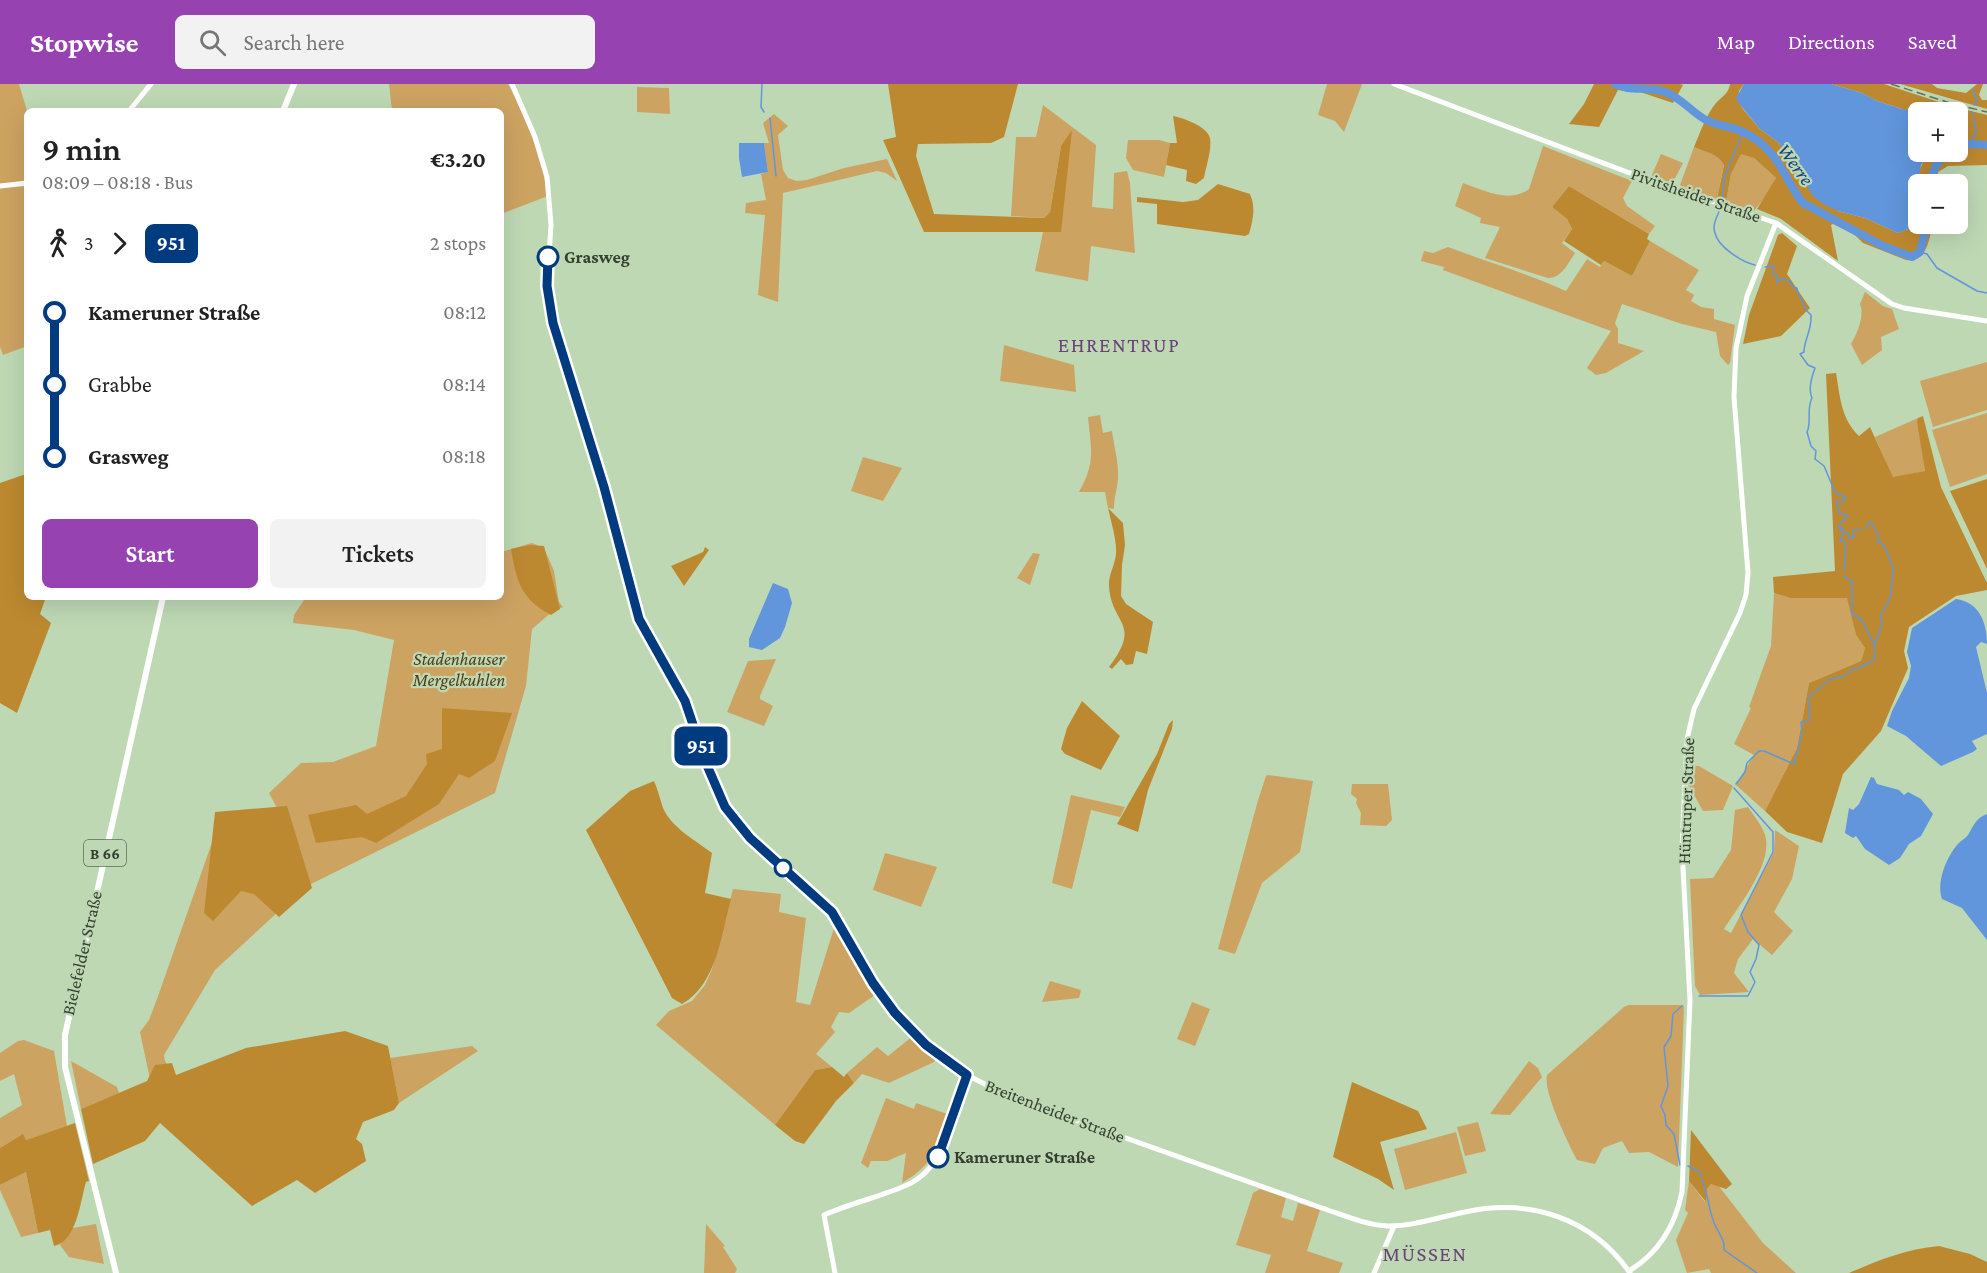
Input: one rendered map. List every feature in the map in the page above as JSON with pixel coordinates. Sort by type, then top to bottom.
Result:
[{"type":"main road","points":[[284,108],[294,84]]},
{"type":"main road","name":"Bielefelder Straße","points":[[116,1273],[65,1067],[64,1035],[162,600]]},
{"type":"street","points":[[131,108],[151,84]]},
{"type":"street","name":"Breitenheider Straße","points":[[512,84],[535,137],[547,177],[551,225],[547,286],[553,323],[604,487],[639,619],[685,701],[725,807],[742,831],[832,912],[873,983],[895,1013],[926,1045],[967,1075],[1024,1103],[1358,1220],[1394,1226],[1482,1208],[1510,1206],[1537,1209],[1562,1217],[1594,1234],[1614,1251],[1630,1272]]},
{"type":"street","name":"Pivitsheider Straße","points":[[1394,84],[1643,178],[1776,223],[1892,304],[1904,308],[1987,321]]},
{"type":"street","points":[[0,186],[24,183]]},
{"type":"street","name":"Hüntruper Straße","points":[[1630,1272],[1647,1258],[1664,1238],[1674,1220],[1682,1192],[1690,1000],[1682,840],[1687,740],[1694,709],[1746,595],[1748,573],[1734,397],[1735,359],[1745,303],[1776,223]]},
{"type":"street","points":[[835,1273],[824,1215],[907,1185],[927,1172],[945,1143],[967,1075]]},
{"type":"street","points":[[1374,1273],[1394,1226]]},
{"type":"green space","points":[[0,84],[19,84],[26,108],[24,108],[24,181],[0,184]]},
{"type":"green space","points":[[389,84],[508,84],[533,138],[548,196],[504,213],[504,108],[392,108]]},
{"type":"green space","points":[[1327,84],[1362,84],[1344,132],[1335,121],[1318,115]]},
{"type":"green space","points":[[637,87],[669,88],[670,114],[637,112]]},
{"type":"green space","points":[[1043,105],[1096,145],[1092,207],[1113,209],[1114,173],[1127,171],[1130,183],[1135,253],[1091,246],[1088,281],[1035,271],[1043,232],[1061,232],[1061,146],[1050,212],[1044,218],[1011,216],[1016,137],[1036,137]]},
{"type":"green space","points":[[774,114],[788,126],[778,135],[783,170],[788,178],[797,181],[807,180],[844,168],[887,159],[897,181],[886,173],[877,171],[783,193],[778,302],[758,295],[765,215],[745,213],[746,203],[766,200],[761,174],[768,172],[764,143],[769,143],[763,123]]},
{"type":"green space","points":[[1128,140],[1159,140],[1170,143],[1164,177],[1133,170],[1126,158]]},
{"type":"green space","points":[[1543,146],[1632,181],[1623,198],[1627,206],[1655,226],[1649,234],[1569,186],[1552,207],[1567,219],[1572,229],[1562,243],[1575,253],[1561,273],[1548,278],[1485,258],[1500,227],[1480,223],[1481,218],[1455,206],[1463,183],[1505,196],[1522,193],[1529,189]]},
{"type":"green space","points":[[1694,147],[1715,156],[1724,164],[1717,199],[1683,189],[1680,185]]},
{"type":"green space","points":[[1741,153],[1754,158],[1776,178],[1772,188],[1754,211],[1726,202],[1731,174]]},
{"type":"green space","points":[[1661,154],[1683,163],[1672,184],[1651,177]]},
{"type":"green space","points":[[24,186],[24,347],[3,355],[0,347],[0,188]]},
{"type":"green space","points":[[1650,241],[1699,270],[1686,290],[1694,295],[1691,301],[1701,307],[1714,309],[1714,319],[1735,325],[1728,365],[1720,356],[1716,332],[1682,324],[1622,304],[1615,323],[1618,329],[1618,343],[1644,351],[1606,373],[1596,375],[1587,368],[1611,331],[1443,270],[1444,267],[1421,261],[1424,251],[1433,253],[1448,247],[1566,291],[1587,259],[1600,267],[1604,261],[1632,276]]},
{"type":"green space","points":[[1865,292],[1883,306],[1892,309],[1899,329],[1881,337],[1882,350],[1862,365],[1851,344],[1860,324],[1862,313],[1860,304]]},
{"type":"green space","points":[[1004,345],[1074,365],[1076,392],[1000,381]]},
{"type":"green space","points":[[1987,362],[1987,410],[1933,427],[1920,381]]},
{"type":"green space","points":[[1987,413],[1987,474],[1950,487],[1932,430]]},
{"type":"green space","points":[[1100,415],[1103,433],[1112,431],[1117,461],[1118,479],[1114,509],[1108,508],[1105,492],[1079,492],[1088,472],[1091,456],[1088,417]]},
{"type":"green space","points":[[1918,418],[1925,471],[1893,478],[1875,437]]},
{"type":"green space","points":[[863,457],[902,468],[883,501],[851,491]]},
{"type":"green space","name":"Stadenhauser Mergelkuhlen","points":[[532,543],[544,548],[554,571],[559,602],[563,607],[553,611],[532,629],[526,686],[495,793],[305,887],[215,970],[164,1055],[172,1073],[150,1079],[140,1032],[149,1020],[157,999],[222,814],[277,808],[269,793],[301,763],[333,762],[376,746],[394,640],[354,630],[293,623],[294,615],[304,600],[504,600],[504,551]]},
{"type":"green space","points":[[1033,553],[1040,554],[1030,585],[1017,578]]},
{"type":"green space","points":[[1774,593],[1790,598],[1848,598],[1856,635],[1865,648],[1861,661],[1809,683],[1797,748],[1765,811],[1736,785],[1754,755],[1734,744],[1751,708],[1749,707],[1771,646]]},
{"type":"green space","points":[[776,659],[760,696],[760,699],[773,706],[764,726],[727,712],[748,661]]},
{"type":"green space","points":[[1691,766],[1699,766],[1733,786],[1723,810],[1703,811],[1688,784]]},
{"type":"green space","points":[[1268,775],[1313,781],[1300,852],[1262,883],[1235,954],[1218,949],[1258,800]]},
{"type":"green space","points":[[1352,784],[1388,784],[1392,820],[1386,826],[1360,825],[1361,813],[1356,803],[1357,799],[1351,794]]},
{"type":"green space","points":[[1071,795],[1125,807],[1120,817],[1091,810],[1072,889],[1052,883]]},
{"type":"green space","points":[[1748,807],[1765,835],[1764,858],[1753,884],[1724,929],[1731,933],[1774,852],[1775,830],[1799,846],[1792,879],[1774,912],[1793,931],[1772,955],[1753,939],[1738,959],[1734,973],[1749,992],[1700,995],[1695,986],[1690,879],[1713,878],[1731,850],[1735,810]]},
{"type":"green space","points":[[885,853],[937,867],[921,907],[873,890]]},
{"type":"green space","points":[[733,889],[781,894],[779,912],[806,918],[796,1002],[810,1005],[835,925],[861,975],[875,995],[849,1013],[839,1012],[831,1027],[835,1032],[816,1054],[832,1067],[815,1070],[775,1125],[656,1025],[669,1011],[692,1001],[705,985],[712,969]]},
{"type":"green space","points":[[1050,981],[1081,990],[1079,998],[1042,1002]]},
{"type":"green space","points":[[1192,1002],[1210,1009],[1195,1046],[1177,1039]]},
{"type":"green space","points":[[1629,1005],[1683,1005],[1684,1007],[1678,1167],[1649,1152],[1629,1153],[1622,1141],[1603,1148],[1595,1164],[1577,1160],[1557,1118],[1549,1093],[1547,1075]]},
{"type":"green space","points":[[913,1036],[937,1057],[934,1062],[889,1083],[862,1074],[854,1083],[847,1073],[877,1047],[888,1056]]},
{"type":"green space","points":[[24,1040],[54,1051],[67,1126],[26,1140],[22,1135],[0,1148],[0,1118],[22,1105],[14,1074],[0,1081],[0,1053],[18,1041]]},
{"type":"green space","points":[[472,1046],[478,1051],[399,1103],[390,1058]]},
{"type":"green space","points":[[71,1061],[117,1087],[119,1093],[81,1109]]},
{"type":"green space","points":[[1529,1061],[1538,1068],[1542,1077],[1510,1115],[1490,1114]]},
{"type":"green space","points":[[886,1098],[914,1109],[916,1103],[950,1115],[934,1154],[921,1169],[902,1183],[906,1153],[887,1161],[871,1161],[868,1168],[861,1163]]},
{"type":"green space","points":[[1478,1122],[1486,1151],[1465,1156],[1457,1127]]},
{"type":"green space","points":[[1456,1132],[1467,1173],[1405,1190],[1394,1149]]},
{"type":"green space","points":[[26,1172],[38,1233],[21,1237],[0,1190],[0,1185]]},
{"type":"green space","points":[[1689,1181],[1705,1202],[1707,1189],[1711,1184],[1718,1185],[1763,1243],[1796,1273],[1711,1273],[1709,1269],[1687,1273],[1676,1240],[1688,1213],[1685,1210]]},
{"type":"green space","points":[[1260,1189],[1286,1198],[1281,1217],[1293,1221],[1298,1203],[1320,1210],[1307,1251],[1343,1263],[1339,1273],[1265,1273],[1271,1255],[1236,1245],[1253,1193]]},
{"type":"green space","points":[[96,1224],[104,1264],[69,1257],[60,1245],[73,1228]]},
{"type":"green space","points":[[706,1224],[725,1246],[723,1247],[737,1269],[735,1273],[704,1273]]},
{"type":"shaded area","points":[[888,84],[1018,84],[1004,137],[991,143],[918,144],[916,156],[934,214],[1044,218],[1050,212],[1061,146],[1072,130],[1061,232],[924,232],[883,140],[896,137]]},
{"type":"shaded area","points":[[1594,84],[1683,85],[1673,103],[1640,92],[1618,90],[1599,127],[1569,124],[1584,104]]},
{"type":"shaded area","points":[[1730,84],[1744,84],[1739,91],[1738,101],[1743,109],[1760,129],[1779,143],[1807,184],[1838,211],[1865,218],[1898,233],[1908,229],[1908,234],[1930,234],[1923,254],[1919,258],[1906,260],[1863,243],[1854,234],[1833,224],[1831,225],[1838,261],[1781,219],[1757,209],[1776,178],[1754,158],[1741,154],[1731,174],[1726,202],[1717,199],[1724,165],[1715,156],[1694,147],[1709,113]]},
{"type":"shaded area","points":[[1831,84],[1884,84],[1939,102],[1908,102],[1908,111]]},
{"type":"shaded area","points":[[1900,84],[1932,84],[1937,88],[1966,93],[1977,84],[1983,84],[1979,95],[1982,100],[1987,100],[1987,109]]},
{"type":"shaded area","points":[[1968,110],[1987,115],[1987,165],[1948,166],[1938,174],[1918,174],[1923,162],[1968,162]]},
{"type":"shaded area","points":[[1173,116],[1200,126],[1210,138],[1210,153],[1204,178],[1196,184],[1186,181],[1187,170],[1166,165],[1170,143],[1177,143]]},
{"type":"shaded area","points":[[1218,184],[1250,194],[1253,219],[1249,234],[1245,236],[1157,224],[1157,204],[1137,202],[1137,197],[1183,202],[1198,200]]},
{"type":"shaded area","points":[[1569,186],[1649,234],[1647,239],[1650,241],[1632,276],[1604,261],[1601,265],[1564,241],[1572,229],[1567,219],[1552,207]]},
{"type":"shaded area","points":[[1782,233],[1797,246],[1787,274],[1810,308],[1781,336],[1743,344],[1749,315],[1778,235]]},
{"type":"shaded area","points":[[1836,373],[1842,407],[1848,422],[1859,436],[1870,427],[1893,477],[1925,471],[1917,422],[1918,418],[1923,416],[1941,487],[1987,583],[1987,590],[1956,596],[1909,627],[1904,651],[1908,668],[1881,731],[1843,774],[1822,843],[1787,832],[1765,811],[1797,748],[1809,683],[1861,661],[1865,648],[1856,635],[1847,598],[1790,598],[1774,593],[1773,577],[1835,571],[1826,374]]},
{"type":"shaded area","points":[[24,475],[24,600],[45,600],[40,614],[51,623],[17,713],[0,703],[0,483]]},
{"type":"shaded area","points":[[1987,479],[1987,569],[1950,491]]},
{"type":"shaded area","points":[[1108,508],[1123,523],[1125,545],[1121,596],[1126,604],[1153,622],[1147,654],[1136,651],[1133,664],[1126,665],[1121,659],[1112,669],[1109,667],[1124,641],[1124,632],[1111,599],[1109,586],[1116,549]]},
{"type":"shaded area","points":[[529,545],[544,546],[560,609],[551,615],[526,595],[515,571],[511,549]]},
{"type":"shaded area","points":[[705,547],[709,550],[684,586],[671,566],[703,552]]},
{"type":"shaded area","points":[[1082,701],[1120,736],[1101,770],[1065,754],[1061,749],[1067,728]]},
{"type":"shaded area","points":[[442,708],[512,713],[495,761],[469,778],[459,774],[439,804],[376,843],[362,837],[316,843],[308,815],[356,805],[367,814],[406,796],[427,764],[426,754],[442,749]]},
{"type":"shaded area","points":[[1173,720],[1172,729],[1148,790],[1138,832],[1117,824],[1157,754],[1169,724]]},
{"type":"shaded area","points":[[654,781],[663,808],[672,822],[712,853],[705,893],[731,899],[716,958],[710,971],[694,995],[682,1004],[672,998],[586,830],[630,791]]},
{"type":"shaded area","points":[[287,806],[312,888],[279,917],[254,894],[241,891],[213,921],[204,913],[215,812]]},
{"type":"shaded area","points":[[345,1031],[388,1046],[399,1103],[394,1110],[363,1122],[356,1139],[362,1144],[366,1161],[315,1193],[297,1180],[252,1206],[160,1123],[145,1141],[93,1164],[81,1109],[147,1081],[155,1065],[172,1063],[176,1075],[246,1048]]},
{"type":"shaded area","points":[[832,1067],[844,1077],[847,1073],[854,1083],[836,1101],[804,1144],[795,1141],[775,1125],[815,1070]]},
{"type":"shaded area","points":[[1352,1082],[1418,1111],[1427,1129],[1380,1142],[1394,1190],[1378,1179],[1333,1157]]},
{"type":"shaded area","points":[[75,1123],[89,1181],[86,1182],[73,1229],[62,1243],[54,1246],[50,1230],[38,1233],[26,1172],[0,1185],[0,1148],[23,1134],[26,1140]]},
{"type":"shaded area","points":[[1691,1130],[1732,1184],[1726,1189],[1711,1184],[1707,1189],[1706,1202],[1689,1181]]},
{"type":"shaded area","points":[[1939,1246],[1970,1254],[1987,1262],[1987,1273],[1849,1273],[1893,1256]]},
{"type":"water","points":[[1744,84],[1831,84],[1908,110],[1908,162],[1923,162],[1919,174],[1908,174],[1908,229],[1898,233],[1865,218],[1838,211],[1823,204],[1812,195],[1779,143],[1760,129],[1736,98]]},
{"type":"water","points":[[739,143],[764,143],[768,172],[742,177]]},
{"type":"water","points":[[773,583],[788,589],[792,603],[785,627],[780,638],[762,650],[749,647],[749,639]]},
{"type":"water","points":[[1956,599],[1971,604],[1976,609],[1985,628],[1987,644],[1981,642],[1976,647],[1987,693],[1987,734],[1972,741],[1977,749],[1973,752],[1941,766],[1906,736],[1887,726],[1909,678],[1911,666],[1907,652],[1912,628]]},
{"type":"water","points":[[1871,777],[1877,784],[1899,790],[1904,795],[1908,792],[1921,799],[1933,814],[1921,836],[1909,844],[1900,858],[1889,865],[1865,849],[1856,836],[1853,838],[1845,833],[1849,808],[1853,810],[1859,804]]},
{"type":"water","points":[[1987,814],[1987,940],[1962,908],[1942,899],[1940,886],[1943,871],[1953,850],[1968,835],[1978,820]]},
{"type":"waterway","points":[[762,84],[761,107],[764,112]]},
{"type":"waterway","name":"Werre","points":[[1615,84],[1626,88],[1665,92],[1706,120],[1739,130],[1750,136],[1774,156],[1803,203],[1883,246],[1912,257],[1920,252],[1924,234]]},
{"type":"waterway","points":[[1973,89],[1977,101],[1974,105]]},
{"type":"waterway","points":[[770,118],[776,176]]},
{"type":"waterway","points":[[1969,144],[1976,133],[1974,118]]},
{"type":"waterway","points":[[1723,200],[1724,178],[1743,132]]},
{"type":"waterway","name":"Werre","points":[[1968,144],[1987,145]]},
{"type":"waterway","name":"Werre","points":[[1933,174],[1940,162]]},
{"type":"waterway","points":[[1720,209],[1714,227],[1717,238],[1731,253],[1755,265]]},
{"type":"waterway","points":[[1920,252],[1927,254],[1937,268],[1977,291],[1987,293]]},
{"type":"waterway","points":[[1765,267],[1774,266],[1773,274],[1778,276],[1777,283],[1782,279],[1790,281],[1793,288],[1797,288],[1805,309],[1811,315],[1804,352],[1800,354],[1808,365],[1815,368],[1811,383],[1812,398],[1807,432],[1811,446],[1816,451],[1815,459],[1824,466],[1835,492],[1846,498],[1843,502],[1837,502],[1839,513],[1848,516],[1838,526],[1848,533],[1849,539],[1854,537],[1853,530],[1861,530]]},
{"type":"waterway","points":[[1736,784],[1745,772],[1747,763],[1759,751],[1794,764],[1802,733],[1801,722],[1808,721],[1810,717],[1808,698],[1830,679],[1843,677],[1853,669],[1875,659],[1874,647],[1882,623],[1881,615],[1891,596],[1893,567],[1884,545],[1878,542],[1878,534],[1872,523],[1869,522],[1866,529]]},
{"type":"waterway","points":[[1840,529],[1843,534],[1840,541],[1846,544],[1844,572]]},
{"type":"waterway","points":[[1844,577],[1852,581],[1852,614],[1862,620],[1874,644]]},
{"type":"waterway","points":[[1699,996],[1748,996],[1755,982],[1750,972],[1759,945],[1748,932],[1741,915],[1773,852],[1773,832],[1734,788]]},
{"type":"waterway","points":[[1680,1165],[1674,1134],[1666,1125],[1661,1106],[1668,1086],[1664,1047],[1671,1036],[1673,1014],[1682,1006]]},
{"type":"waterway","points":[[1688,1166],[1700,1172],[1702,1177]]},
{"type":"waterway","points":[[1702,1180],[1724,1250],[1757,1273]]},
{"type":"railway","points":[[1891,84],[1987,112]]},
{"type":"bus line","name":"951","points":[[548,257],[547,286],[553,323],[604,487],[639,619],[685,701],[715,785],[734,820],[742,831],[832,912],[873,983],[895,1013],[926,1045],[967,1075],[945,1143],[938,1157]]},
{"type":"place","name":"Grasweg","points":[[548,257]]},
{"type":"place","name":"Kameruner Straße","points":[[938,1157]]},
{"type":"district","name":"EHRENTRUP","points":[[1119,345]]},
{"type":"district","name":"MÜSSEN","points":[[1425,1254]]}]
